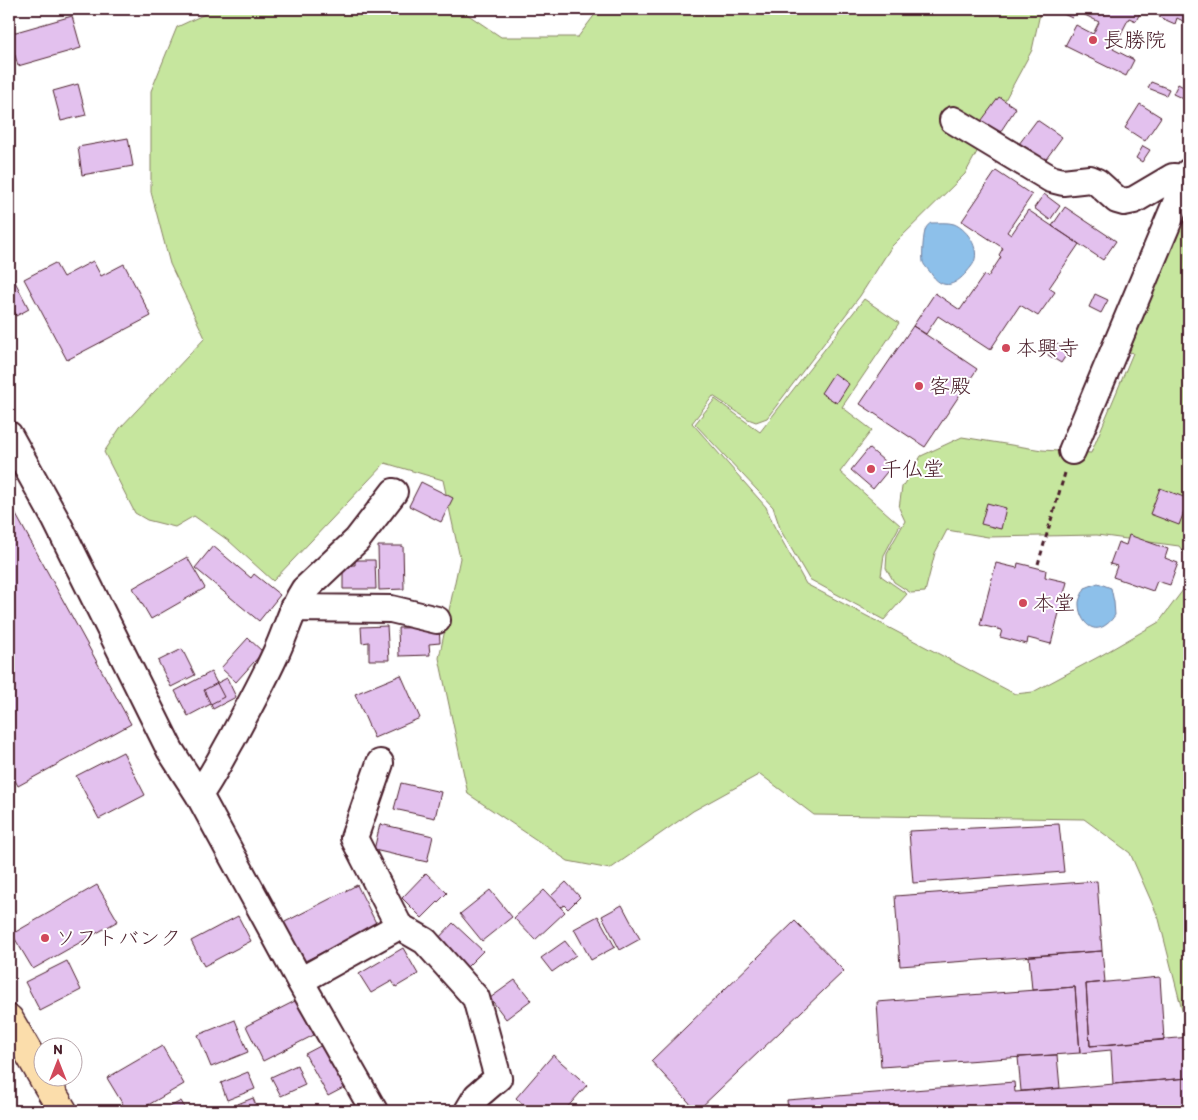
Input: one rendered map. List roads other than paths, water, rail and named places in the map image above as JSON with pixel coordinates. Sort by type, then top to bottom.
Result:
[{"type":"highway","points":[[9,1019],[32,1058]]},
{"type":"highway","points":[[49,1088],[63,1111]]},
{"type":"street","points":[[953,120],[1051,179],[1063,182],[1090,179],[1097,182],[1117,200],[1124,202],[1134,200],[1173,177],[1188,175]]},
{"type":"street","points":[[1072,451],[1188,175]]},
{"type":"street","points":[[9,435],[56,520],[170,750],[199,795],[300,981],[374,1111]]},
{"type":"street","points":[[199,795],[209,781],[253,700],[282,641],[293,608],[304,590],[357,540],[394,492]]},
{"type":"street","points":[[293,608],[391,609],[436,620]]},
{"type":"street","points":[[380,764],[354,838],[399,926],[425,941],[476,998],[498,1078],[477,1096],[468,1111]]},
{"type":"street","points":[[300,981],[399,926]]},
{"type":"water","points":[[931,223],[954,224],[960,227],[973,242],[975,249],[976,255],[971,267],[958,281],[948,285],[937,281],[923,262],[924,235],[926,227]]},
{"type":"water","points":[[1098,583],[1111,588],[1115,615],[1107,624],[1096,628],[1091,627],[1083,619],[1079,602],[1085,588]]},
{"type":"place","name":"長勝院","points":[[1093,40]]},
{"type":"place","name":"本興寺","points":[[1006,348]]},
{"type":"place","name":"客殿","points":[[919,386]]},
{"type":"place","name":"千仏堂","points":[[871,469]]},
{"type":"place","name":"本堂","points":[[1023,603]]},
{"type":"place","name":"ソフトバンク","points":[[45,938]]}]
